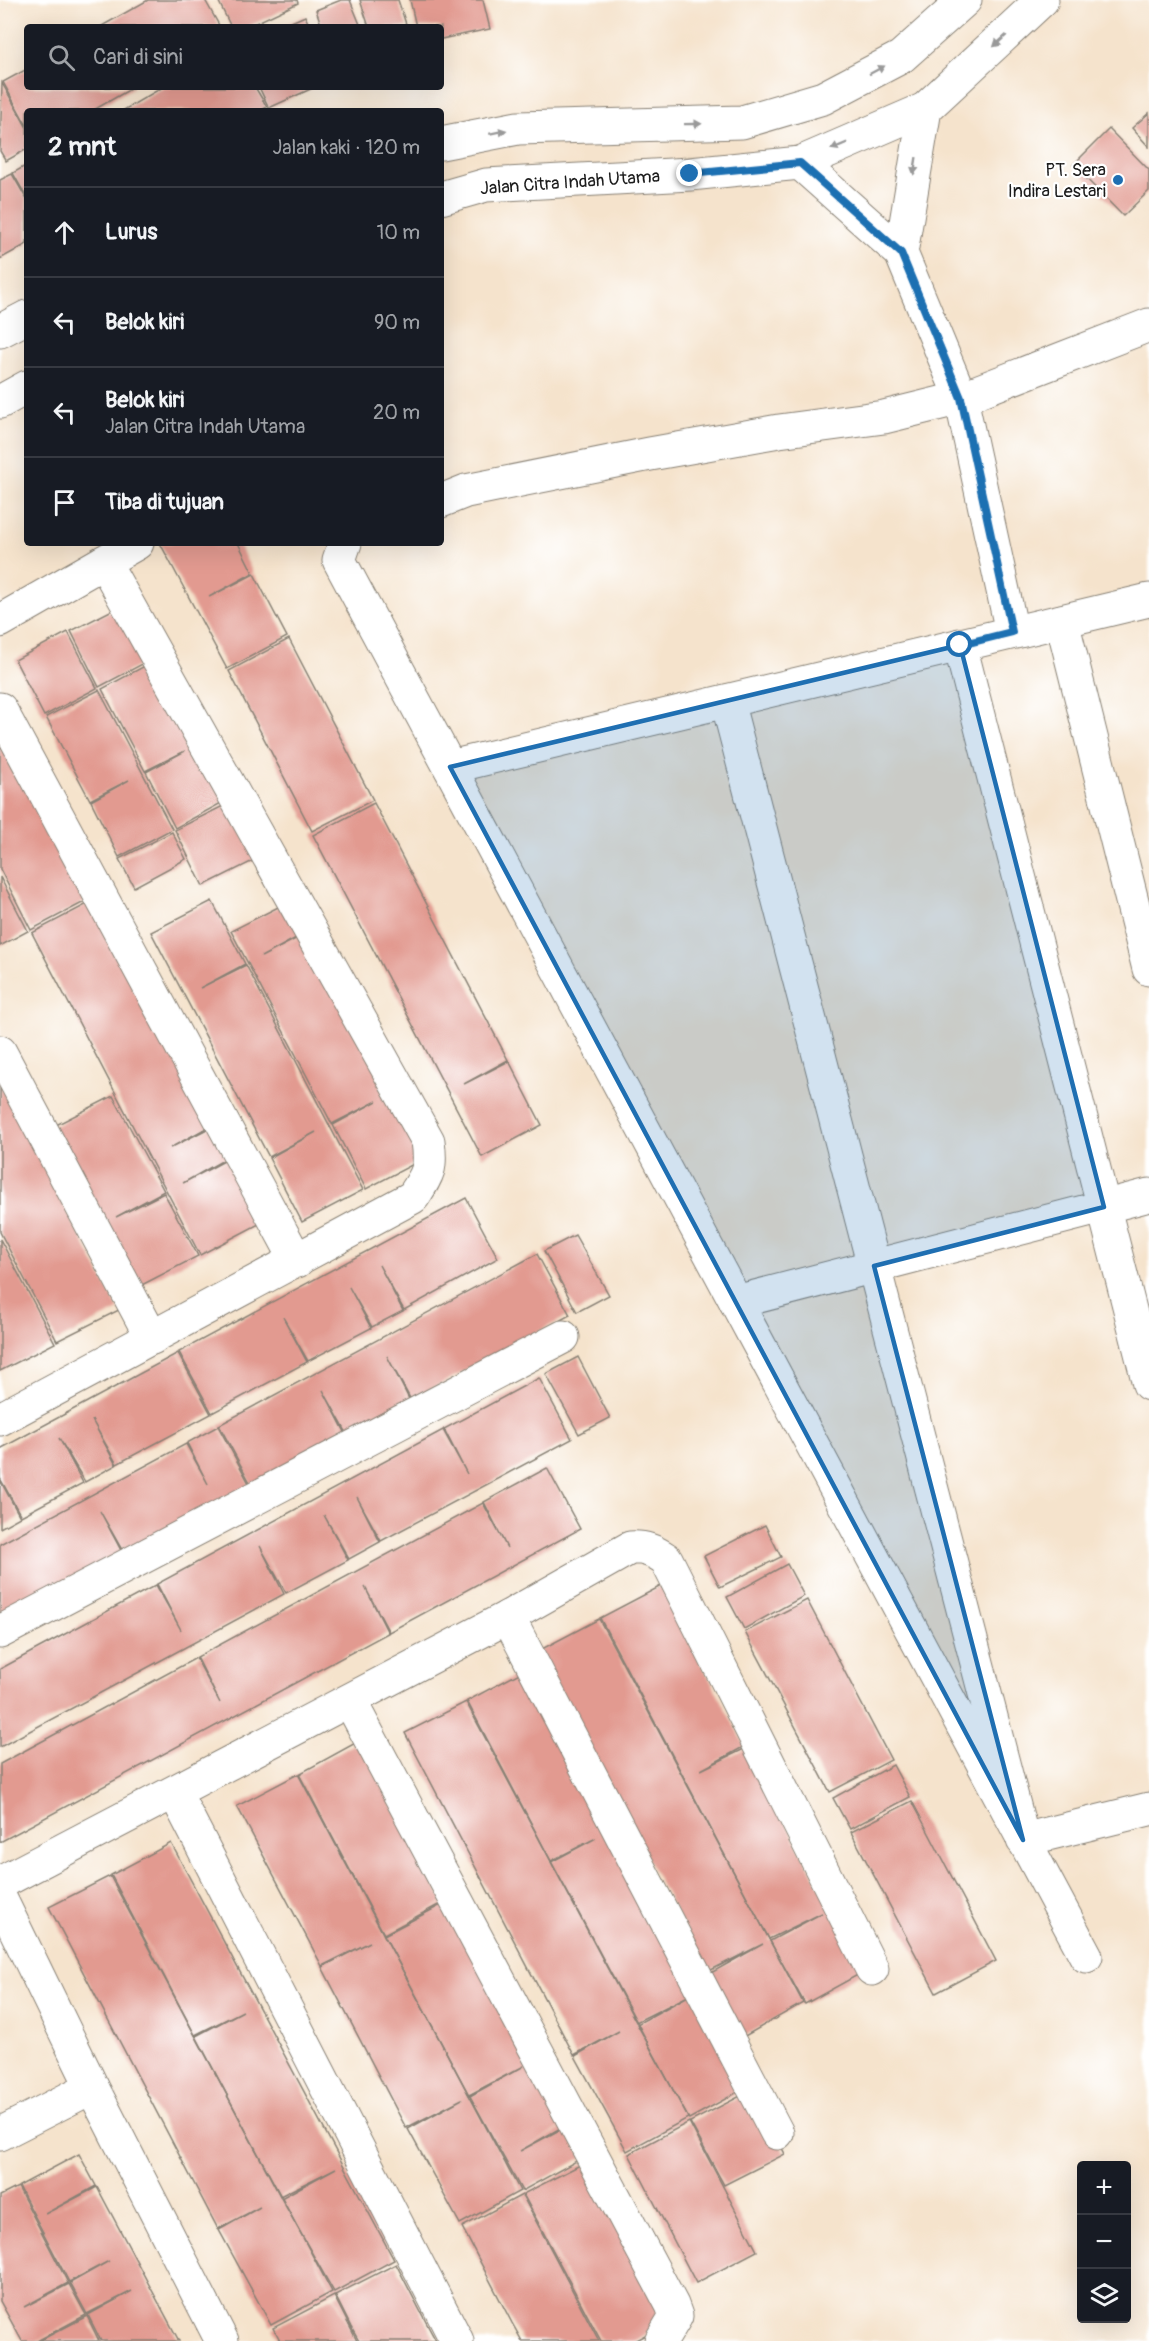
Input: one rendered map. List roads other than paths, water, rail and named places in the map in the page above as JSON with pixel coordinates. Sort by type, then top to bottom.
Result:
[{"type":"street","points":[[444,142],[518,128],[742,122],[824,98],[901,57],[965,0]]},
{"type":"street","name":"Jalan Citra Indah Utama","points":[[444,197],[486,184],[690,174],[800,163],[925,109],[1042,0]]},
{"type":"street","points":[[901,253],[925,109]]},
{"type":"street","points":[[800,163],[901,253],[961,398],[1012,632]]},
{"type":"street","points":[[0,331],[24,319]]},
{"type":"street","points":[[444,500],[466,491],[638,456],[779,431],[884,417],[961,398],[1149,325]]},
{"type":"street","points":[[0,402],[24,389]]},
{"type":"street","points":[[0,621],[132,546]]},
{"type":"street","points":[[344,546],[339,560],[1086,1956]]},
{"type":"street","points":[[3,1410],[152,1338],[413,1197],[430,1170],[428,1141],[104,562]]},
{"type":"street","points":[[450,767],[1149,600]]},
{"type":"street","points":[[1062,621],[1149,969]]},
{"type":"street","points":[[960,645],[1149,1384]]},
{"type":"street","points":[[727,701],[1023,1839]]},
{"type":"street","points":[[0,709],[297,1261]]},
{"type":"street","points":[[0,1052],[152,1338]]},
{"type":"street","points":[[736,1302],[1149,1195]]},
{"type":"street","points":[[0,1632],[563,1337]]},
{"type":"street","points":[[0,1883],[508,1617],[630,1548],[647,1549],[666,1559],[872,1969]]},
{"type":"street","points":[[508,1617],[777,2133]]},
{"type":"street","points":[[350,1701],[672,2305],[676,2316],[661,2341]]},
{"type":"street","points":[[175,1793],[457,2341]]},
{"type":"street","points":[[1023,1839],[1149,1809]]},
{"type":"street","points":[[0,1898],[92,2087],[222,2341]]},
{"type":"street","points":[[0,2134],[92,2087]]},
{"type":"place","name":"PT. Sera Indira Lestari","points":[[1118,180]]}]
